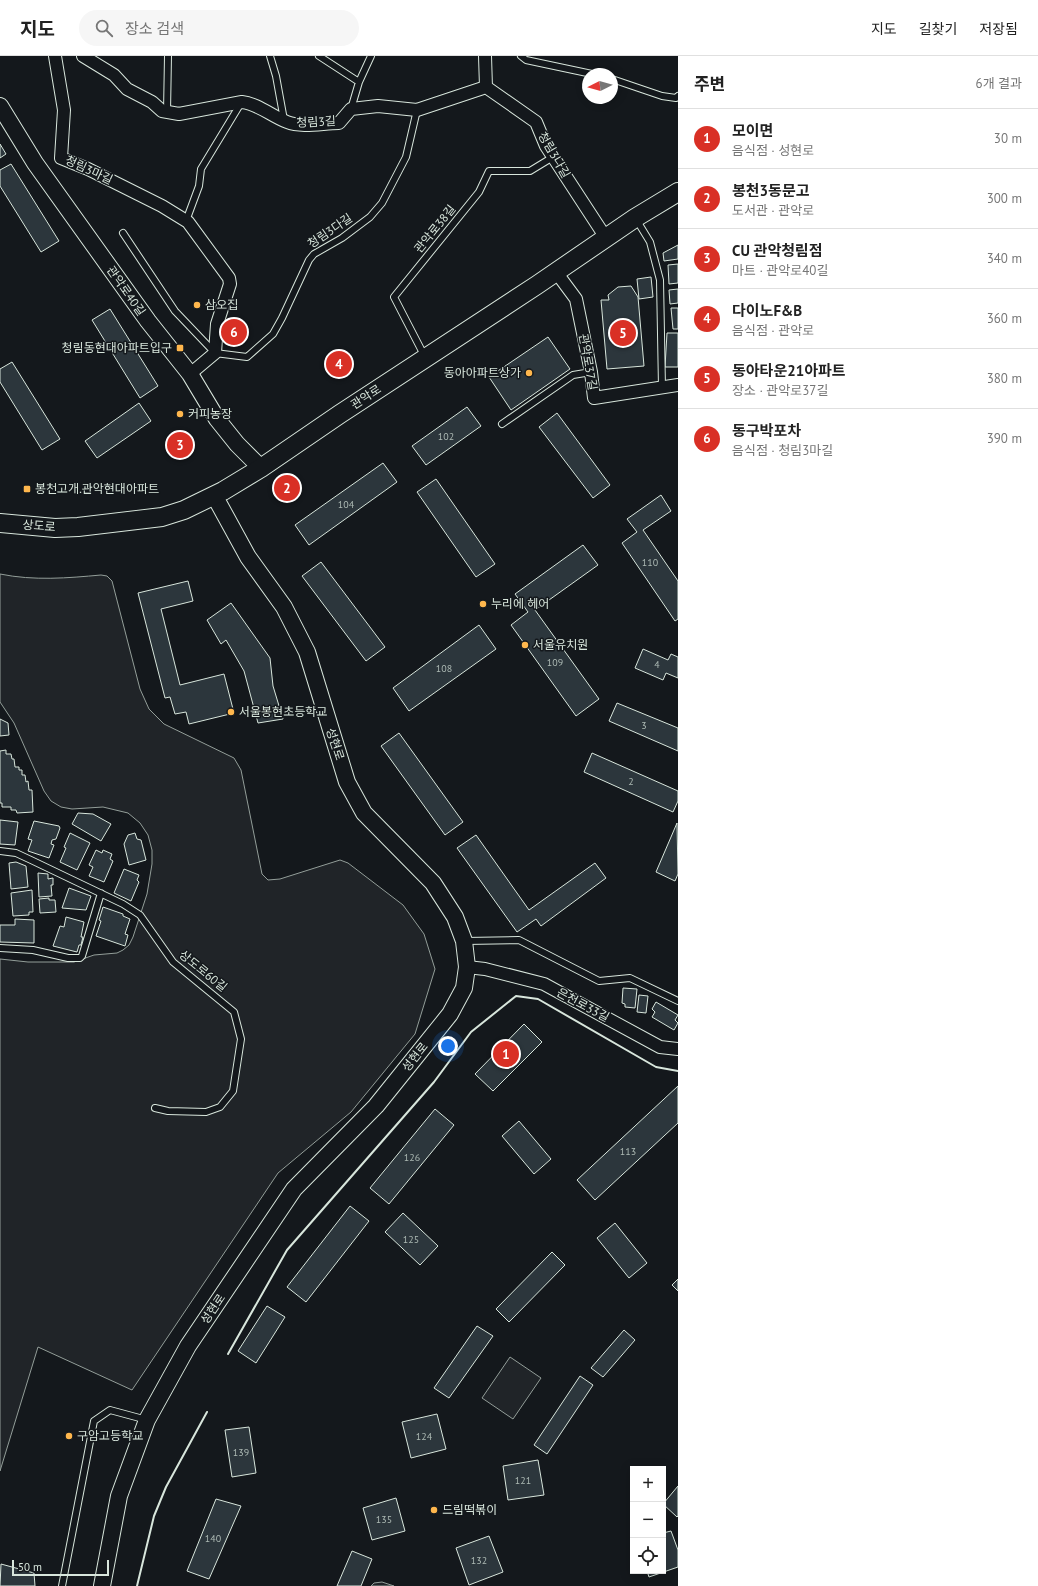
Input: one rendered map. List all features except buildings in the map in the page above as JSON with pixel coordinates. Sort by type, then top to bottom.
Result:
[{"type":"main road","name":"관악로","points":[[78,527],[162,517],[184,510],[214,495],[261,468],[635,218],[678,192]]},
{"type":"main road","name":"상도로","points":[[0,523],[55,528],[78,527]]},
{"type":"street","name":"청림3마길","points":[[54,56],[64,110],[60,158],[88,169],[149,199],[186,221],[229,278],[230,284],[218,324],[215,353]]},
{"type":"street","points":[[83,56],[114,75],[127,89],[152,102],[162,111],[167,112]]},
{"type":"street","points":[[485,56],[486,87]]},
{"type":"street","name":"청림3길","points":[[167,112],[179,114],[242,102],[252,103],[284,120],[300,124],[339,123],[351,109],[378,106],[417,110],[486,87]]},
{"type":"street","name":"청림3나길","points":[[486,87],[536,122],[546,146],[606,238]]},
{"type":"street","name":"관악로40길","points":[[0,106],[53,188],[148,321],[190,374],[217,419],[261,468]]},
{"type":"street","name":"관악로37길","points":[[556,272],[576,299],[591,372],[594,398],[678,385]]},
{"type":"street","points":[[190,374],[215,353]]},
{"type":"street","name":"성현로","points":[[102,1586],[119,1496],[147,1420],[188,1346],[294,1189],[376,1106],[450,1014],[464,988],[467,967],[464,941],[455,918],[433,884],[364,813],[347,782],[307,652],[284,607],[248,557],[214,495]]},
{"type":"street","name":"은천로33길","points":[[467,967],[485,969],[544,984],[660,1047],[678,1049]]},
{"type":"lane","points":[[167,112],[168,56]]},
{"type":"lane","points":[[270,56],[276,76],[284,120]]},
{"type":"lane","points":[[319,56],[359,82]]},
{"type":"lane","points":[[351,109],[359,82],[371,56]]},
{"type":"lane","points":[[521,56],[526,60],[582,72]]},
{"type":"lane","points":[[618,81],[662,96],[676,98],[678,96]]},
{"type":"lane","points":[[186,221],[198,186],[201,169],[242,102]]},
{"type":"lane","name":"청림3다길","points":[[215,353],[247,357],[273,334],[309,260],[314,254],[342,238],[370,217],[382,203],[406,157],[417,110]]},
{"type":"lane","name":"관악로38길","points":[[425,358],[394,297],[479,192],[489,172],[530,171],[553,157]]},
{"type":"lane","points":[[635,218],[650,242],[660,280],[662,388]]},
{"type":"lane","points":[[123,233],[175,311],[215,353]]},
{"type":"lane","points":[[502,424],[573,374],[591,372]]},
{"type":"lane","name":"상도로60길","points":[[0,851],[16,853],[101,893],[140,915],[160,946],[173,962],[234,1012],[241,1034],[241,1049],[233,1091],[220,1107],[206,1112],[168,1111],[155,1108]]},
{"type":"lane","points":[[0,948],[33,950],[68,958],[80,958],[101,893]]},
{"type":"lane","points":[[464,941],[519,940],[599,981],[630,978],[678,1001]]},
{"type":"lane","points":[[62,1586],[94,1421],[110,1410],[147,1420]]},
{"type":"shaded area","points":[[0,574],[25,578],[107,576],[112,581],[140,689],[149,709],[164,724],[234,758],[241,770],[262,874],[268,880],[280,879],[340,860],[348,863],[403,905],[424,934],[435,969],[415,1034],[351,1112],[278,1173],[132,1390],[38,1347],[0,1471],[0,959],[28,962],[74,962],[94,955],[117,953],[123,950],[129,945],[133,937],[147,894],[152,864],[152,850],[148,835],[140,823],[128,813],[103,807],[72,809],[61,807],[51,801],[44,791],[14,723],[0,702]]},
{"type":"shaded area","points":[[510,1357],[541,1378],[513,1419],[482,1398]]},
{"type":"shaded area","points":[[382,1582],[394,1586],[371,1586],[374,1583]]},
{"type":"wall","points":[[228,1354],[287,1250],[434,1082],[471,1032],[516,996],[538,999],[656,1067],[678,1071]]},
{"type":"wall","points":[[137,1586],[154,1516],[166,1487],[207,1412]]},
{"type":"place","name":"삼오집","points":[[197,305]]},
{"type":"place","name":"동구박포차","points":[[234,332]]},
{"type":"place","name":"동아타운21아파트","points":[[623,333]]},
{"type":"place","name":"청림동현대아파트입구","points":[[180,348]]},
{"type":"place","name":"다이노F&B","points":[[339,364]]},
{"type":"place","name":"동아아파트상가","points":[[529,373]]},
{"type":"place","name":"커피농장","points":[[180,414]]},
{"type":"place","name":"CU 관악청림점","points":[[180,445]]},
{"type":"place","name":"봉천3동문고","points":[[287,488]]},
{"type":"place","name":"봉천고개.관악현대아파트","points":[[27,489]]},
{"type":"place","name":"누리에 헤어","points":[[483,604]]},
{"type":"place","name":"서울유치원","points":[[525,645]]},
{"type":"place","name":"서울봉현초등학교","points":[[231,712]]},
{"type":"place","name":"모이면","points":[[506,1054]]},
{"type":"place","name":"구암고등학교","points":[[69,1436]]},
{"type":"place","name":"드림떡볶이","points":[[434,1510]]}]
